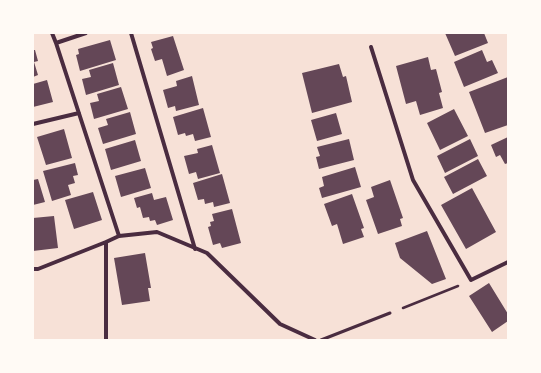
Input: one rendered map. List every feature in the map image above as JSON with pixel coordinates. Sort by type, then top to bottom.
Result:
[{"type":"street","points":[[52,33],[119,236]]},
{"type":"street","points":[[56,43],[86,33]]},
{"type":"street","points":[[131,33],[196,249]]},
{"type":"street","points":[[371,47],[413,180],[471,280],[508,262]]},
{"type":"street","points":[[33,124],[79,113]]},
{"type":"street","points":[[33,269],[38,269],[119,236],[157,232],[206,253],[280,324],[315,340]]},
{"type":"street","points":[[106,242],[106,340]]},
{"type":"lane","points":[[321,340],[390,313]]},
{"type":"path","points":[[390,313],[471,280]]},
{"type":"building","points":[[445,33],[484,33],[488,43],[455,56]]},
{"type":"building","points":[[173,36],[184,70],[167,76],[162,59],[155,61],[151,49],[153,48],[151,42]]},
{"type":"building","points":[[110,40],[116,60],[80,71],[76,55],[79,54],[78,49]]},
{"type":"building","points":[[33,50],[35,50],[38,61],[34,62],[38,75],[33,77]]},
{"type":"building","points":[[482,50],[487,62],[492,60],[498,73],[464,87],[454,62]]},
{"type":"building","points":[[428,57],[431,70],[436,69],[442,92],[439,93],[443,108],[420,115],[416,101],[406,104],[396,66]]},
{"type":"building","points":[[113,63],[119,85],[86,95],[82,79],[91,77],[89,70]]},
{"type":"building","points":[[339,64],[343,77],[346,76],[352,102],[312,113],[302,73]]},
{"type":"building","points":[[192,76],[199,105],[176,111],[175,106],[168,108],[163,90],[177,86],[176,81]]},
{"type":"building","points":[[508,77],[508,125],[485,133],[469,92]]},
{"type":"building","points":[[47,80],[53,102],[33,107],[33,84]]},
{"type":"building","points":[[121,87],[128,109],[94,119],[90,103],[99,101],[97,94]]},
{"type":"building","points":[[203,108],[211,137],[195,141],[193,134],[186,136],[185,133],[178,135],[173,117]]},
{"type":"building","points":[[454,109],[468,136],[440,150],[427,123]]},
{"type":"building","points":[[130,112],[136,134],[103,144],[98,128],[108,125],[106,119]]},
{"type":"building","points":[[336,113],[342,134],[317,141],[311,120]]},
{"type":"building","points":[[64,129],[72,158],[46,165],[37,137]]},
{"type":"building","points":[[508,137],[508,163],[505,164],[500,155],[496,157],[491,145]]},
{"type":"building","points":[[349,139],[354,160],[319,169],[316,157],[320,156],[317,147]]},
{"type":"building","points":[[470,139],[478,156],[445,173],[437,156]]},
{"type":"building","points":[[135,140],[141,161],[111,170],[105,149]]},
{"type":"building","points":[[212,145],[220,173],[198,179],[196,172],[189,174],[184,156],[198,153],[197,149]]},
{"type":"building","points":[[478,159],[487,176],[453,194],[444,177]]},
{"type":"building","points":[[75,163],[78,175],[73,176],[75,183],[68,185],[71,195],[52,201],[43,171]]},
{"type":"building","points":[[355,167],[361,187],[322,198],[319,188],[324,186],[322,177]]},
{"type":"building","points":[[145,168],[151,188],[121,197],[115,176]]},
{"type":"building","points":[[222,174],[230,203],[214,207],[213,202],[205,204],[204,199],[198,200],[193,183]]},
{"type":"building","points":[[38,179],[45,202],[33,205],[33,180]]},
{"type":"building","points":[[390,180],[403,218],[400,219],[402,226],[378,234],[366,200],[374,197],[371,187]]},
{"type":"building","points":[[472,188],[496,232],[466,249],[441,205]]},
{"type":"building","points":[[93,192],[102,220],[74,229],[65,200]]},
{"type":"building","points":[[152,193],[154,200],[166,197],[173,220],[157,225],[155,220],[150,221],[149,217],[143,218],[140,207],[137,208],[134,198]]},
{"type":"building","points":[[352,194],[364,228],[361,229],[364,237],[343,244],[337,224],[332,226],[324,204]]},
{"type":"building","points":[[232,209],[241,243],[222,248],[220,243],[213,245],[208,227],[211,226],[210,222],[214,221],[212,214]]},
{"type":"building","points":[[54,216],[58,248],[33,251],[33,218]]},
{"type":"building","points":[[427,231],[446,279],[432,284],[400,258],[395,243]]},
{"type":"building","points":[[145,253],[151,288],[148,288],[150,301],[122,305],[114,258]]},
{"type":"building","points":[[489,283],[508,314],[508,321],[492,332],[469,296]]}]
